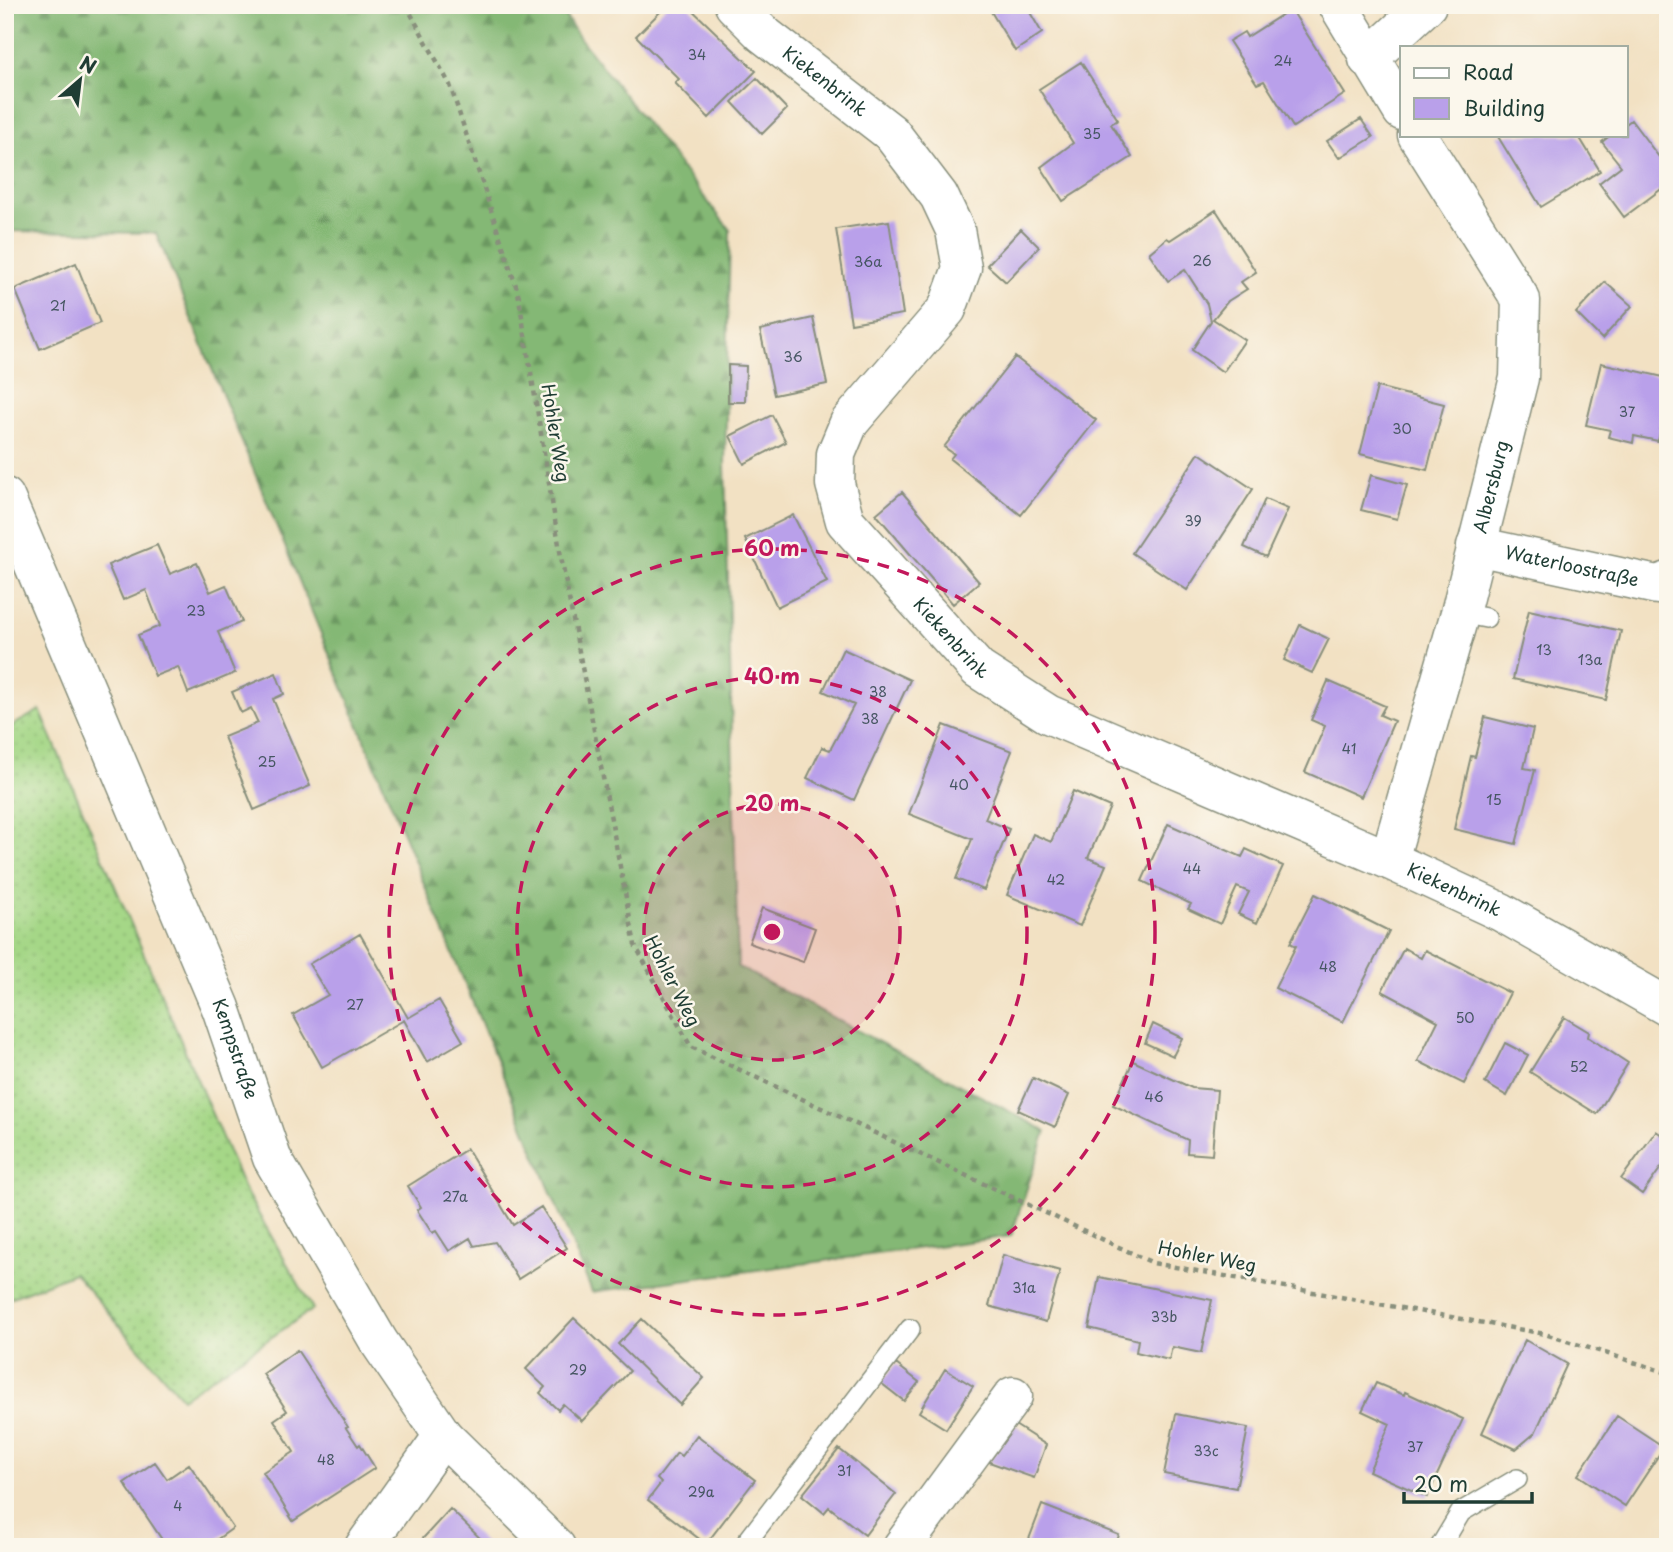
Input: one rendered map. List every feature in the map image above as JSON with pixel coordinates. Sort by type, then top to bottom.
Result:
[{"type":"street","name":"Kiekenbrink","points":[[734,5],[763,34],[891,133],[939,196],[955,230],[962,268],[947,309],[849,424],[836,453],[835,484],[845,521],[978,669],[1048,714],[1389,860],[1501,912],[1668,1007]]},
{"type":"street","points":[[1338,5],[1400,108]]},
{"type":"street","points":[[1368,58],[1427,5]]},
{"type":"street","name":"Albersburg","points":[[1389,860],[1473,615],[1476,546],[1519,378],[1521,300],[1417,136]]},
{"type":"street","name":"Kempstraße","points":[[5,497],[221,1008],[272,1158],[379,1342],[443,1436],[556,1547]]},
{"type":"street","name":"Waterloostraße","points":[[1476,546],[1657,585],[1668,581]]},
{"type":"street","points":[[902,1547],[1013,1396]]},
{"type":"street","points":[[364,1547],[443,1436]]},
{"type":"lane","points":[[743,1547],[911,1329]]},
{"type":"lane","points":[[1440,1547],[1461,1512],[1517,1479]]},
{"type":"path","name":"Hohler Weg","points":[[406,5],[450,85],[519,292],[561,557],[635,945],[691,1047],[1153,1263],[1545,1334],[1668,1373]]},
{"type":"green space","points":[[5,5],[558,5],[579,37],[730,230],[725,465],[738,967],[1046,1131],[1011,1236],[592,1292],[156,233],[5,231]]},
{"type":"green space","points":[[40,710],[243,1187],[313,1309],[182,1398],[74,1273],[5,1300],[5,730]]},
{"type":"building","points":[[667,5],[687,5],[756,71],[709,118],[675,83],[679,79],[636,36]]},
{"type":"building","points":[[987,5],[1034,5],[1028,9],[1042,33],[1015,51]]},
{"type":"building","points":[[1291,9],[1345,94],[1293,127],[1264,81],[1257,84],[1229,41],[1244,32],[1247,37]]},
{"type":"building","points":[[1081,62],[1118,120],[1111,124],[1132,157],[1063,201],[1041,167],[1073,143],[1039,89]]},
{"type":"building","points":[[757,78],[787,109],[762,134],[732,102]]},
{"type":"building","points":[[1361,119],[1373,137],[1339,158],[1327,141]]},
{"type":"building","points":[[1631,120],[1668,169],[1668,184],[1624,217],[1599,183],[1621,166],[1602,142],[1610,136],[1628,136],[1628,122]]},
{"type":"building","points":[[1498,136],[1579,136],[1600,171],[1541,207]]},
{"type":"building","points":[[1216,210],[1256,272],[1241,282],[1247,289],[1228,301],[1213,319],[1245,340],[1223,372],[1192,350],[1211,321],[1207,304],[1185,270],[1168,281],[1149,253],[1167,238],[1170,240]]},
{"type":"building","points":[[889,221],[903,314],[851,323],[836,229]]},
{"type":"building","points":[[1021,229],[1039,247],[1006,282],[987,265]]},
{"type":"building","points":[[76,263],[100,323],[40,349],[15,289]]},
{"type":"building","points":[[1605,282],[1632,306],[1602,339],[1576,313]]},
{"type":"building","points":[[813,318],[827,384],[774,395],[760,330]]},
{"type":"building","points":[[1015,357],[1096,420],[1021,515],[950,459],[954,454],[944,447]]},
{"type":"building","points":[[1601,363],[1668,378],[1668,398],[1658,441],[1634,436],[1633,443],[1608,437],[1610,430],[1586,425]]},
{"type":"building","points":[[728,365],[746,366],[745,402],[728,402]]},
{"type":"building","points":[[1377,387],[1444,404],[1427,470],[1360,454]]},
{"type":"building","points":[[772,415],[786,442],[744,464],[730,436]]},
{"type":"building","points":[[1199,453],[1253,489],[1187,590],[1132,553]]},
{"type":"building","points":[[1371,475],[1407,485],[1397,519],[1361,510]]},
{"type":"building","points":[[902,492],[979,582],[953,604],[876,514]]},
{"type":"building","points":[[1265,499],[1288,509],[1266,557],[1244,547]]},
{"type":"building","points":[[793,515],[827,582],[777,607],[745,539]]},
{"type":"building","points":[[157,545],[170,574],[197,563],[210,592],[226,585],[242,622],[218,632],[235,673],[188,693],[178,667],[155,676],[138,635],[160,626],[146,590],[123,600],[108,565]]},
{"type":"building","points":[[1529,610],[1621,631],[1606,700],[1513,679]]},
{"type":"building","points":[[1300,625],[1329,639],[1312,673],[1284,660]]},
{"type":"building","points":[[843,649],[910,680],[854,800],[807,778],[822,747],[830,750],[854,705],[823,691]]},
{"type":"building","points":[[276,673],[284,694],[273,699],[310,786],[254,810],[224,737],[258,723],[251,708],[241,713],[232,692]]},
{"type":"building","points":[[1328,681],[1385,706],[1380,715],[1394,721],[1361,797],[1305,772],[1325,726],[1311,720]]},
{"type":"building","points":[[1485,717],[1533,729],[1524,768],[1535,770],[1516,844],[1454,829],[1471,756],[1475,757]]},
{"type":"building","points":[[944,725],[1012,751],[985,819],[1009,829],[984,890],[956,879],[972,839],[909,814]]},
{"type":"building","points":[[1073,791],[1110,807],[1088,858],[1106,865],[1080,926],[1007,895],[1033,834],[1051,842]]},
{"type":"building","points":[[1168,824],[1242,857],[1246,849],[1283,866],[1257,923],[1238,914],[1249,892],[1237,887],[1220,924],[1188,909],[1191,904],[1142,881]]},
{"type":"building","points":[[1315,894],[1389,931],[1343,1022],[1275,988],[1296,946],[1290,943]]},
{"type":"building","points":[[762,908],[815,928],[803,962],[749,943]]},
{"type":"building","points":[[360,934],[408,1018],[439,1000],[463,1041],[427,1062],[404,1020],[322,1067],[293,1015],[328,995],[309,964]]},
{"type":"building","points":[[1404,948],[1421,958],[1425,950],[1510,993],[1464,1084],[1418,1061],[1438,1021],[1382,991]]},
{"type":"building","points":[[1564,1017],[1589,1032],[1588,1037],[1628,1063],[1597,1114],[1530,1072]]},
{"type":"building","points":[[1153,1024],[1182,1038],[1173,1056],[1145,1043]]},
{"type":"building","points":[[1505,1043],[1528,1055],[1507,1096],[1485,1083]]},
{"type":"building","points":[[1133,1061],[1192,1088],[1217,1090],[1212,1155],[1187,1153],[1188,1140],[1113,1105]]},
{"type":"building","points":[[1033,1078],[1069,1095],[1055,1127],[1018,1110]]},
{"type":"building","points":[[1656,1131],[1668,1139],[1668,1158],[1642,1194],[1621,1179]]},
{"type":"building","points":[[467,1149],[513,1225],[541,1207],[567,1248],[518,1279],[495,1242],[474,1246],[470,1238],[449,1251],[436,1231],[432,1233],[417,1210],[421,1207],[408,1186]]},
{"type":"building","points":[[1003,1255],[1060,1271],[1046,1322],[989,1306]]},
{"type":"building","points":[[1099,1277],[1212,1300],[1201,1353],[1172,1347],[1169,1360],[1136,1352],[1138,1340],[1089,1328]]},
{"type":"building","points":[[574,1318],[630,1371],[582,1421],[563,1404],[558,1410],[540,1393],[545,1387],[526,1369]]},
{"type":"building","points":[[642,1319],[704,1378],[680,1405],[618,1344]]},
{"type":"building","points":[[1525,1340],[1567,1364],[1535,1433],[1516,1449],[1482,1433]]},
{"type":"building","points":[[297,1350],[348,1427],[346,1428],[375,1468],[293,1521],[263,1472],[294,1452],[274,1420],[287,1411],[263,1374]]},
{"type":"building","points":[[896,1364],[919,1382],[904,1401],[881,1383]]},
{"type":"building","points":[[945,1369],[973,1386],[946,1429],[919,1412]]},
{"type":"building","points":[[1376,1383],[1404,1395],[1405,1392],[1463,1419],[1427,1497],[1369,1471],[1390,1424],[1362,1411]]},
{"type":"building","points":[[1176,1414],[1248,1428],[1236,1488],[1164,1474]]},
{"type":"building","points":[[1617,1416],[1664,1447],[1625,1506],[1578,1475]]},
{"type":"building","points":[[1015,1425],[1046,1445],[1034,1478],[989,1462]]},
{"type":"building","points":[[697,1435],[755,1480],[706,1544],[648,1500],[661,1483],[657,1479],[677,1453],[681,1456]]},
{"type":"building","points":[[839,1449],[896,1494],[865,1535],[829,1507],[824,1513],[802,1495]]},
{"type":"building","points":[[155,1462],[167,1479],[189,1464],[233,1528],[209,1545],[207,1542],[201,1547],[167,1547],[124,1483]]},
{"type":"building","points":[[1042,1505],[1119,1535],[1115,1547],[1026,1547]]},
{"type":"building","points":[[450,1509],[489,1547],[415,1547]]}]
